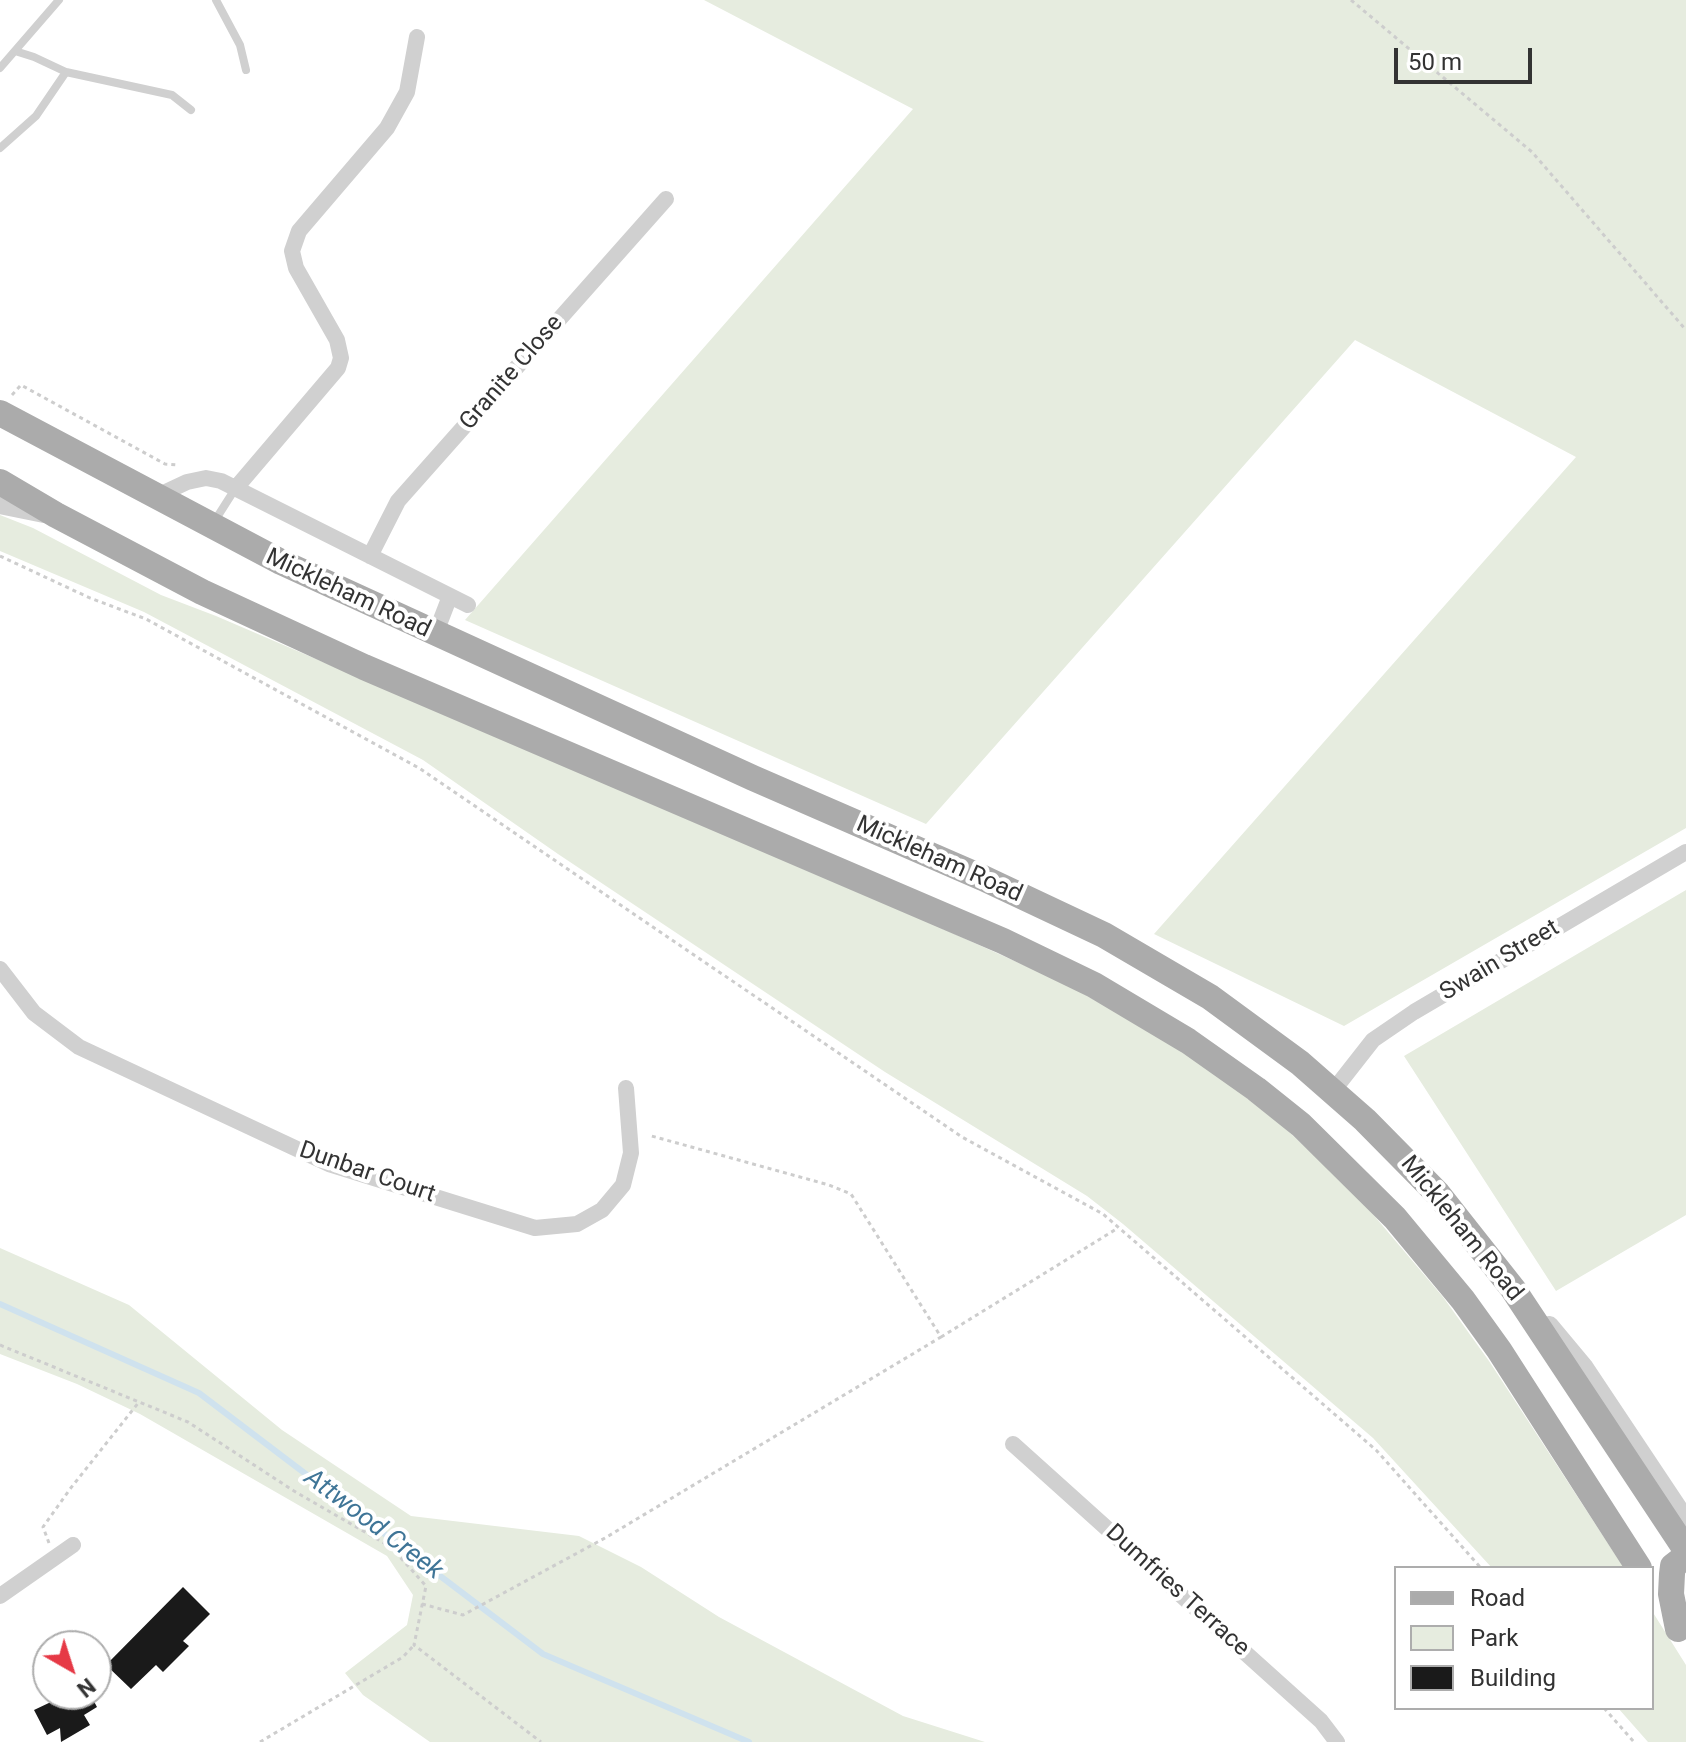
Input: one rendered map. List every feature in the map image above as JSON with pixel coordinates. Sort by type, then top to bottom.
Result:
[{"type":"main road","name":"Mickleham Road","points":[[3,408],[210,527],[435,635],[983,878],[1104,935],[1210,997],[1333,1091],[1438,1194],[1513,1289],[1686,1550]]},
{"type":"main road","name":"Mickleham Road","points":[[0,482],[202,592],[364,667],[1003,941],[1094,985],[1180,1035],[1301,1125],[1395,1218],[1463,1300],[1499,1350],[1638,1566]]},
{"type":"main road","points":[[1682,1635],[1671,1594],[1672,1574],[1673,1566],[1686,1556]]},
{"type":"main road","points":[[1654,1592],[1682,1635]]},
{"type":"street","points":[[235,489],[338,368],[341,358],[337,340],[296,268],[292,251],[299,231],[387,128],[407,92],[417,37]]},
{"type":"street","name":"Granite Close","points":[[370,556],[398,501],[666,199]]},
{"type":"street","points":[[155,497],[187,482],[206,478],[221,481],[468,605]]},
{"type":"street","points":[[0,504],[56,515]]},
{"type":"street","points":[[435,635],[450,596]]},
{"type":"street","name":"Swain Street","points":[[1333,1091],[1373,1040],[1414,1012],[1686,852]]},
{"type":"street","name":"Dunbar Court","points":[[0,969],[34,1013],[79,1047],[329,1164],[535,1228],[577,1224],[602,1210],[623,1185],[631,1153],[626,1088]]},
{"type":"street","points":[[1513,1289],[1576,1358],[1686,1521]]},
{"type":"street","name":"Dumfries Terrace","points":[[1013,1444],[1321,1721],[1337,1742]]},
{"type":"street","points":[[0,1596],[73,1545]]},
{"type":"lane","points":[[0,68],[59,0]]},
{"type":"lane","points":[[216,0],[240,45],[246,70]]},
{"type":"lane","points":[[15,51],[66,72],[172,95],[191,110]]},
{"type":"lane","points":[[0,148],[36,116],[66,72]]},
{"type":"lane","points":[[210,527],[235,489]]},
{"type":"path","points":[[1351,0],[1532,152],[1686,330]]},
{"type":"path","points":[[3,408],[21,385],[165,464],[183,464]]},
{"type":"path","points":[[0,556],[90,598],[146,619],[419,768],[962,1137],[1103,1214],[1376,1450],[1479,1566]]},
{"type":"path","points":[[629,1129],[829,1185],[851,1194],[941,1337]]},
{"type":"path","points":[[422,1604],[463,1615],[472,1611],[605,1538],[1118,1227]]},
{"type":"path","points":[[0,1345],[188,1422],[294,1491],[391,1547],[426,1586],[414,1645],[403,1657],[260,1742]]},
{"type":"path","points":[[54,1558],[43,1527],[139,1402]]},
{"type":"path","points":[[414,1645],[541,1742]]},
{"type":"path","points":[[1606,1710],[1634,1742]]},
{"type":"green space","points":[[704,0],[1686,0],[1686,828],[1344,1026],[1154,934],[1576,457],[1355,340],[926,824],[465,620],[913,109]]},
{"type":"green space","points":[[0,515],[33,528],[161,595],[919,918],[1068,985],[1149,1031],[1215,1073],[1286,1129],[1360,1199],[1443,1297],[1489,1361],[1623,1566],[1490,1566],[1373,1438],[1087,1196],[885,1072],[423,760],[144,612],[0,551]]},
{"type":"green space","points":[[1686,890],[1686,1215],[1556,1291],[1404,1056]]},
{"type":"green space","points":[[0,1248],[129,1305],[282,1430],[411,1516],[579,1536],[641,1567],[719,1617],[903,1716],[985,1742],[430,1742],[363,1695],[345,1673],[407,1625],[413,1595],[387,1556],[140,1414],[77,1384],[0,1354]]},
{"type":"green space","points":[[1654,1614],[1686,1665],[1686,1742],[1648,1742],[1620,1710],[1654,1710]]},
{"type":"building","points":[[183,1587],[210,1614],[183,1641],[189,1646],[163,1672],[156,1665],[131,1689],[112,1671],[112,1659]]},
{"type":"building","points":[[34,1710],[92,1710],[84,1715],[90,1725],[61,1742],[60,1728],[47,1735]]},
{"type":"waterway","name":"Attwood Creek","points":[[0,1304],[199,1393],[543,1654],[749,1742]]}]
